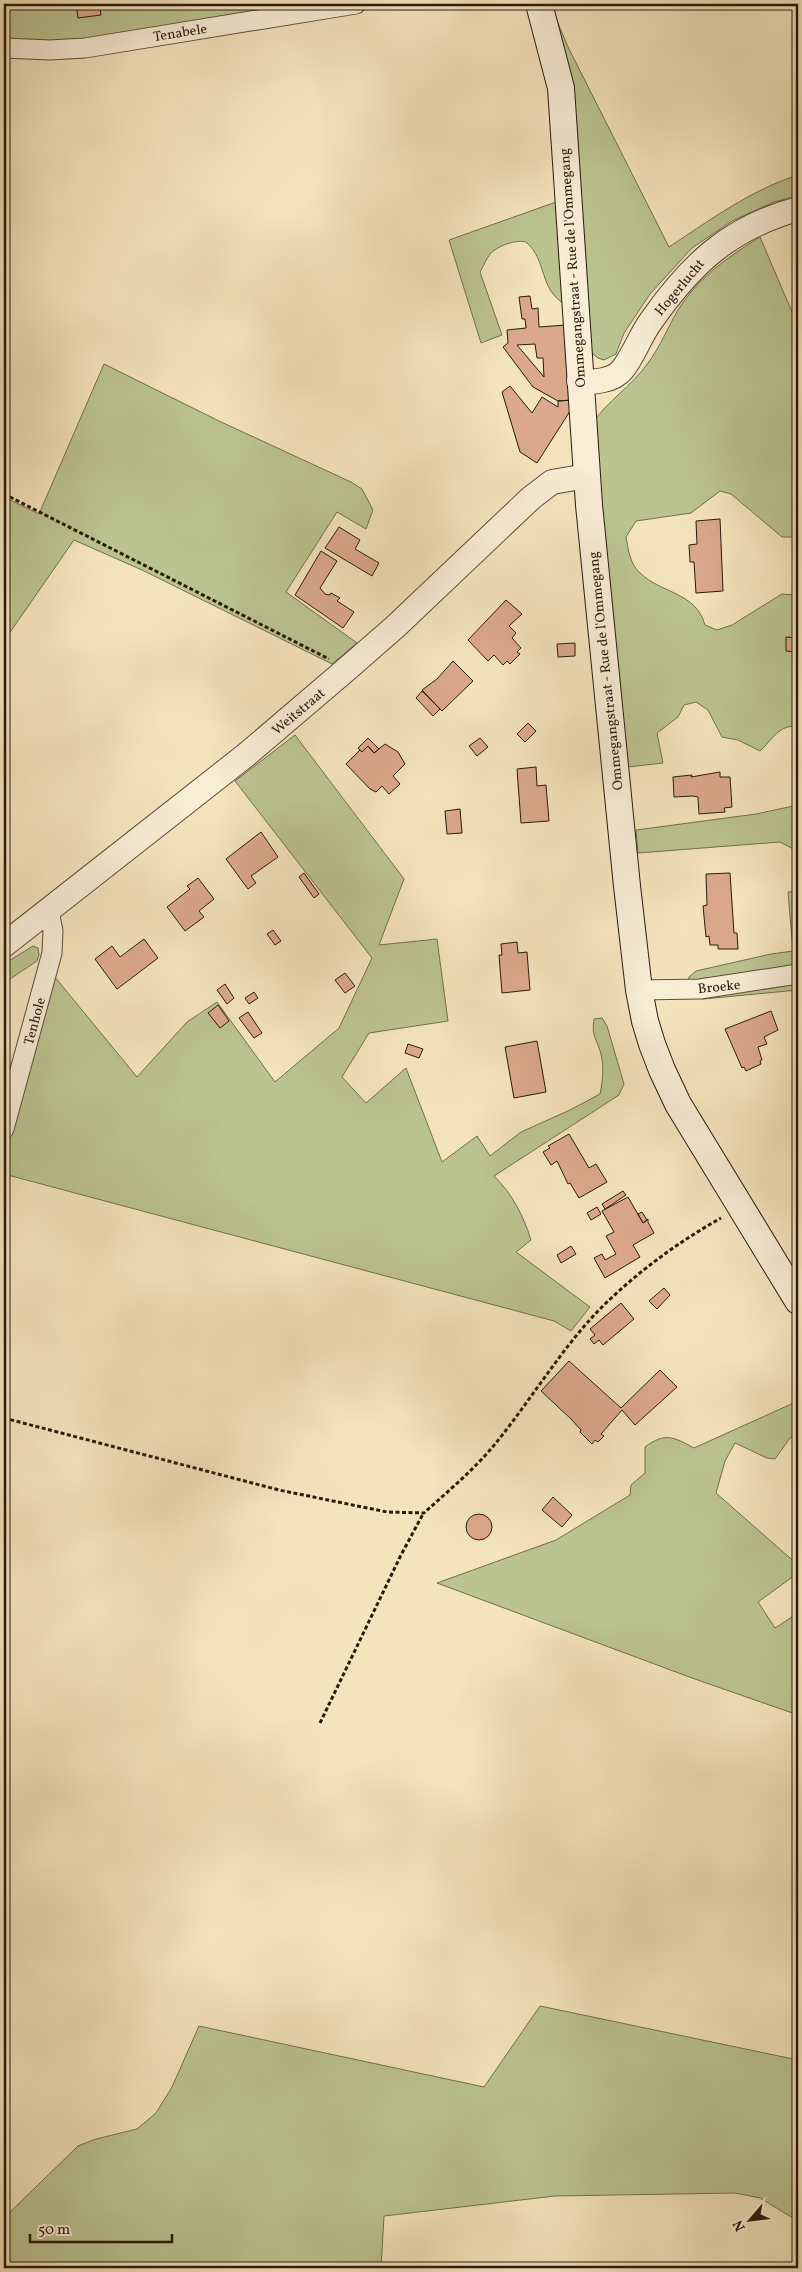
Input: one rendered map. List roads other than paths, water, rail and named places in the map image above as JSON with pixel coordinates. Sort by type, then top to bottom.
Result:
[{"type":"main road","name":"Ommegangstraat - Rue de l'Ommegang","points":[[539,4],[561,88],[579,381],[587,476],[611,731],[639,990],[645,1021],[662,1070],[678,1104],[798,1301]]},
{"type":"street","name":"Tenabele","points":[[4,48],[50,50],[85,48],[356,4]]},
{"type":"street","name":"Hogerlucht","points":[[579,381],[602,380],[621,372],[650,322],[677,286],[702,259],[735,234],[782,213],[798,209]]},
{"type":"street","name":"Weitstraat","points":[[4,945],[50,911],[238,761],[348,668],[402,620],[531,498],[552,482],[587,476]]},
{"type":"street","name":"Tenhole","points":[[4,1129],[52,953],[50,911]]},
{"type":"street","name":"Broeke","points":[[639,990],[700,989],[798,974]]}]
